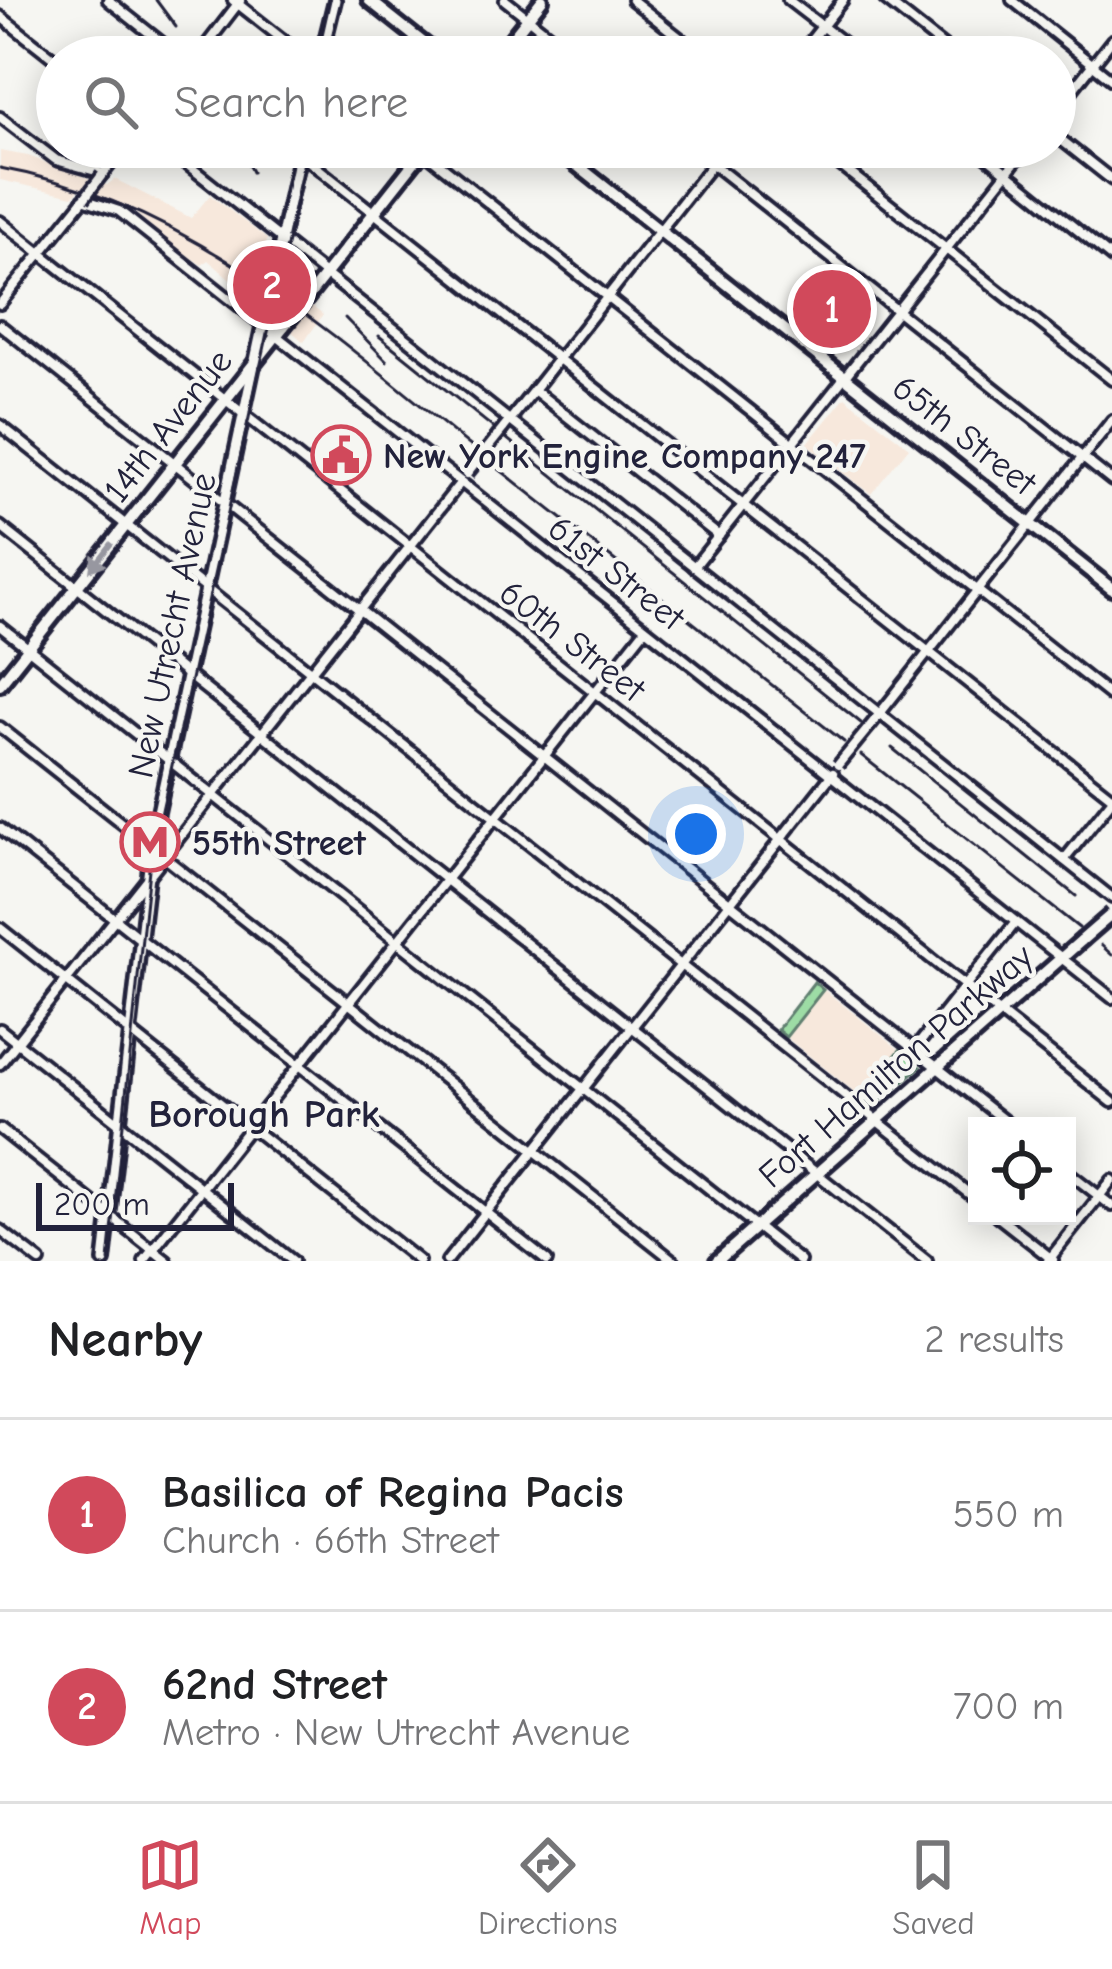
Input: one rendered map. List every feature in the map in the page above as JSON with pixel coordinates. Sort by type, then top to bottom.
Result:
[{"type":"main road","points":[[369,0],[414,36]]},
{"type":"main road","points":[[514,36],[542,0]]},
{"type":"main road","name":"14th Avenue","points":[[0,684],[407,168]]},
{"type":"main road","name":"65th Street","points":[[580,168],[1112,589]]},
{"type":"main road","name":"Fort Hamilton Parkway","points":[[717,1261],[1112,914]]},
{"type":"street","points":[[108,0],[153,36]]},
{"type":"street","points":[[326,36],[335,0]]},
{"type":"street","points":[[505,0],[551,36]]},
{"type":"street","points":[[632,0],[677,36]]},
{"type":"street","points":[[788,0],[835,36]]},
{"type":"street","points":[[814,36],[843,0]]},
{"type":"street","points":[[885,0],[930,36]]},
{"type":"street","points":[[1012,0],[1058,36]]},
{"type":"street","points":[[212,36],[238,1],[280,36]]},
{"type":"street","points":[[0,16],[36,44]]},
{"type":"street","points":[[1076,85],[1112,40]]},
{"type":"street","points":[[1076,51],[1112,80]]},
{"type":"street","points":[[0,117],[36,145]]},
{"type":"street","points":[[1076,152],[1112,180]]},
{"type":"street","points":[[83,168],[103,174]]},
{"type":"street","points":[[0,304],[108,168]]},
{"type":"street","points":[[191,168],[1112,898]]},
{"type":"street","name":"New Utrecht Avenue","points":[[104,1261],[151,847],[294,168]]},
{"type":"street","points":[[320,168],[1112,799],[1064,860]]},
{"type":"street","points":[[447,168],[1112,697]]},
{"type":"street","points":[[0,1064],[709,168]]},
{"type":"street","points":[[717,168],[1112,481]]},
{"type":"street","points":[[844,168],[1112,380]]},
{"type":"street","points":[[1002,168],[1112,258]]},
{"type":"street","points":[[694,567],[1010,168]]},
{"type":"street","name":"61st Street","points":[[83,199],[119,211],[262,324],[280,331],[646,629],[1016,922],[1066,955],[1112,998]]},
{"type":"street","name":"60th Street","points":[[0,221],[1112,1102]]},
{"type":"street","points":[[0,325],[1000,1117]]},
{"type":"street","points":[[534,390],[719,536]]},
{"type":"street","points":[[447,1261],[1112,420]]},
{"type":"street","points":[[0,425],[968,1193]]},
{"type":"street","points":[[0,526],[927,1261]]},
{"type":"street","points":[[0,626],[800,1261]]},
{"type":"street","points":[[144,1261],[646,629]]},
{"type":"street","points":[[0,727],[674,1261]]},
{"type":"street","points":[[0,828],[547,1261]]},
{"type":"street","points":[[914,1050],[1016,922]]},
{"type":"street","points":[[0,928],[418,1261]]},
{"type":"street","points":[[0,1029],[293,1261]]},
{"type":"street","points":[[0,1130],[167,1261]]},
{"type":"street","points":[[1076,1178],[1112,1206]]},
{"type":"street","points":[[1009,1225],[1051,1260],[1112,1180]]},
{"type":"street","points":[[0,1229],[40,1261]]},
{"type":"shaded area","points":[[0,151],[36,159],[36,168],[61,168],[107,185],[115,179],[191,218],[210,195],[267,239],[263,269],[323,315],[304,342],[208,260],[202,265],[133,211],[80,189],[73,196],[0,180]]},
{"type":"shaded area","points":[[845,397],[909,447],[871,494],[807,444]]},
{"type":"shaded area","points":[[814,982],[900,1050],[861,1097],[777,1030]]},
{"type":"green space","points":[[814,982],[823,990],[786,1037],[777,1030]]},
{"type":"green space","points":[[900,1050],[920,1067],[872,1106],[861,1097]]},
{"type":"railway","points":[[156,0],[176,27]]},
{"type":"railway","points":[[322,36],[330,0]]},
{"type":"railway","points":[[0,168],[71,186],[138,212],[264,285],[844,742]]},
{"type":"railway","points":[[250,168],[252,172]]},
{"type":"railway","points":[[109,1261],[149,869],[304,168]]},
{"type":"railway","points":[[345,318],[387,361]]},
{"type":"railway","points":[[379,336],[861,723]]},
{"type":"railway","points":[[892,748],[1076,896]]},
{"type":"railway","points":[[861,755],[1079,928]]},
{"type":"railway","points":[[1101,945],[1112,955]]},
{"type":"place","name":"62nd Street","points":[[272,285]]},
{"type":"place","name":"Basilica of Regina Pacis","points":[[832,309]]},
{"type":"place","name":"New York Engine Company 247","points":[[341,455]]},
{"type":"place","name":"55th Street","points":[[150,842]]},
{"type":"district","name":"Borough Park","points":[[264,1113]]}]
